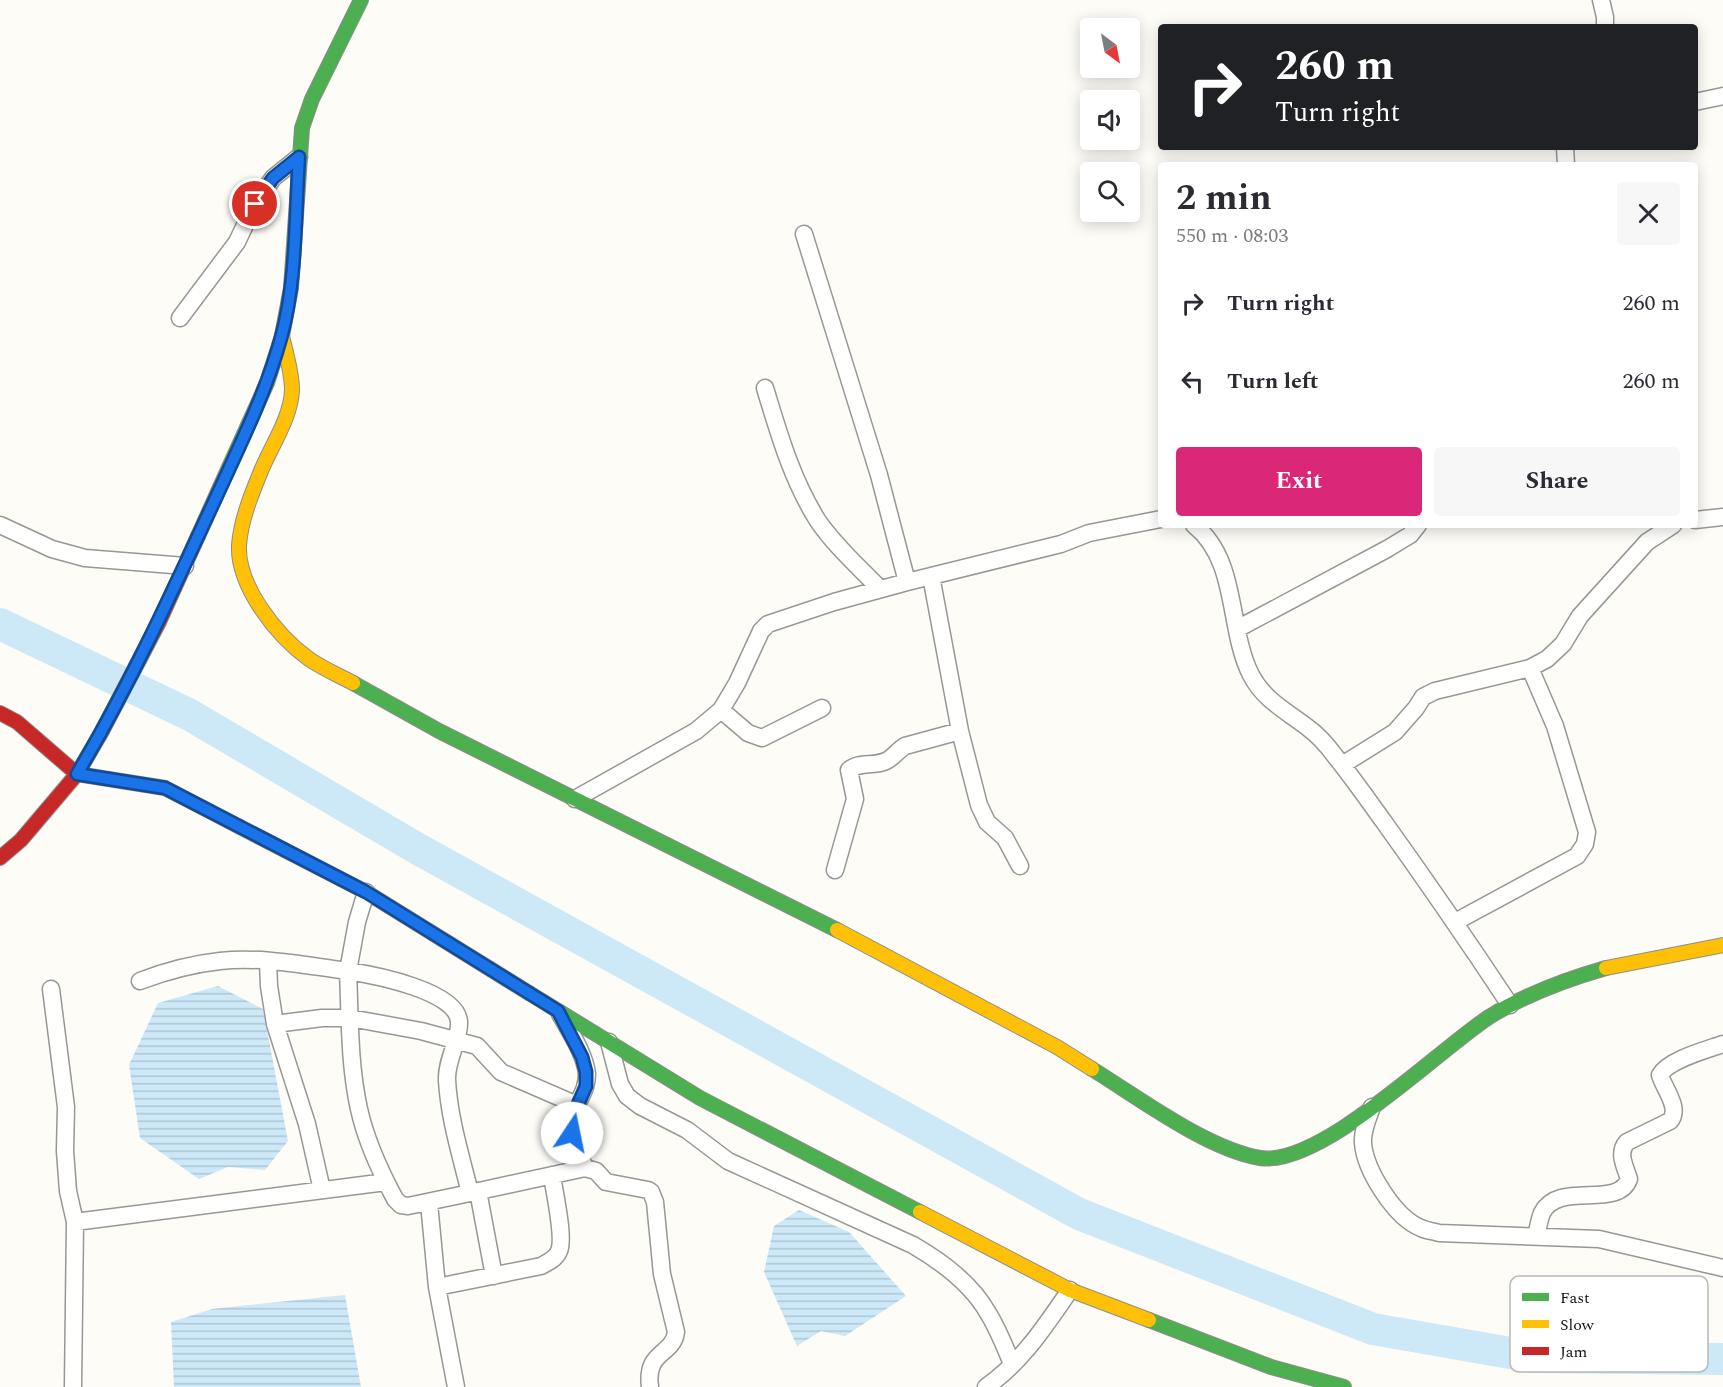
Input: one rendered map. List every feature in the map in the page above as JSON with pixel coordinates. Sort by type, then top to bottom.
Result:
[{"type":"street","points":[[0,858],[21,840],[77,774],[101,733],[159,622],[267,383],[282,336],[291,288],[302,128],[312,99],[361,0]]},
{"type":"street","points":[[1601,0],[1605,24]]},
{"type":"street","points":[[1698,101],[1723,96]]},
{"type":"street","points":[[180,318],[237,242],[255,204],[273,178],[299,157]]},
{"type":"street","points":[[804,234],[879,475],[907,582]]},
{"type":"street","points":[[282,336],[290,368],[292,392],[285,418],[261,470],[243,519],[239,547],[242,574],[259,605],[285,639],[309,659],[439,731],[893,958],[1058,1047],[1189,1129],[1228,1149],[1262,1158],[1282,1157],[1303,1151],[1326,1139],[1372,1107],[1488,1018],[1533,992],[1619,964],[1723,945]]},
{"type":"street","points":[[765,388],[782,447],[808,502],[834,542],[880,589]]},
{"type":"street","points":[[1698,520],[1723,517]]},
{"type":"street","points":[[575,800],[696,731],[721,710],[737,683],[761,630],[768,624],[880,589],[1061,544],[1089,533],[1158,520]]},
{"type":"street","points":[[0,525],[52,549],[85,558],[184,566]]},
{"type":"street","points":[[1197,528],[1211,542],[1219,557],[1250,673],[1259,689],[1274,705],[1308,727],[1323,741],[1455,922],[1510,1005]]},
{"type":"street","points":[[1237,629],[1387,549],[1410,536],[1417,528]]},
{"type":"street","points":[[1342,765],[1395,732],[1411,715],[1423,697],[1435,691],[1530,668],[1547,659],[1563,644],[1580,616],[1647,542],[1668,528]]},
{"type":"street","points":[[930,576],[960,731],[984,816],[1005,838],[1020,866]]},
{"type":"street","points":[[1455,922],[1577,856],[1585,844],[1587,832],[1585,824],[1555,726],[1530,668]]},
{"type":"street","points":[[721,710],[748,733],[762,738],[822,708]]},
{"type":"street","points":[[0,713],[17,722],[77,774],[165,788],[366,892],[700,1098],[1070,1290],[1271,1367],[1344,1387]]},
{"type":"street","points":[[835,870],[855,799],[849,771],[855,765],[888,761],[905,746],[960,731]]},
{"type":"street","points":[[366,892],[357,922],[348,971],[353,1074],[359,1110],[369,1143],[395,1200],[401,1205],[408,1206],[429,1203],[585,1168],[596,1171],[606,1182],[648,1190],[654,1197],[662,1274],[676,1332],[671,1344],[652,1362],[649,1372],[650,1387]]},
{"type":"street","points":[[140,981],[177,968],[222,960],[268,961],[378,976],[425,992],[451,1005],[458,1015],[460,1024],[451,1051],[447,1077],[450,1105],[494,1276]]},
{"type":"street","points":[[268,961],[275,1024],[307,1124],[322,1190]]},
{"type":"street","points":[[51,989],[66,1107],[65,1151],[68,1191],[75,1222],[73,1387]]},
{"type":"street","points":[[558,1011],[582,1057],[586,1072],[586,1086],[572,1118],[572,1133],[585,1168]]},
{"type":"street","points":[[275,1024],[322,1018],[350,1018],[421,1031],[477,1046],[501,1072],[577,1105]]},
{"type":"street","points":[[609,1042],[620,1084],[627,1096],[640,1106],[687,1130],[728,1161],[913,1245],[941,1262],[975,1294],[988,1313],[1012,1364]]},
{"type":"street","points":[[1536,1236],[1542,1213],[1552,1203],[1582,1194],[1615,1193],[1623,1190],[1629,1179],[1621,1154],[1622,1147],[1674,1116],[1675,1109],[1660,1076],[1663,1069],[1723,1044]]},
{"type":"street","points":[[1372,1107],[1363,1142],[1369,1166],[1389,1201],[1420,1228],[1439,1233],[1599,1239],[1723,1268]]},
{"type":"street","points":[[437,1287],[541,1266],[553,1260],[560,1250],[561,1237],[552,1175]]},
{"type":"street","points":[[75,1222],[386,1182]]},
{"type":"street","points":[[429,1203],[437,1287],[456,1387]]},
{"type":"street","points":[[986,1387],[1031,1345],[1070,1290]]},
{"type":"water","points":[[218,986],[263,1009],[288,1141],[265,1170],[228,1167],[199,1179],[140,1138],[129,1065],[158,1003]]},
{"type":"water","points":[[799,1210],[849,1232],[906,1296],[845,1336],[821,1331],[797,1346],[764,1272],[774,1226]]},
{"type":"water","points":[[345,1295],[361,1387],[174,1387],[171,1322],[212,1309]]},
{"type":"waterway","points":[[0,624],[190,715],[418,849],[1079,1214],[1373,1329],[1510,1353]]},
{"type":"waterway","points":[[1708,1359],[1723,1359]]},
{"type":"traffic: fast","points":[[198,536],[267,383],[282,336],[291,288],[302,128],[312,99],[361,0]]},
{"type":"traffic: fast","points":[[353,683],[439,731],[837,930]]},
{"type":"traffic: fast","points":[[1092,1069],[1174,1121],[1218,1144],[1239,1153],[1260,1158],[1285,1156],[1314,1145],[1346,1126],[1378,1104],[1489,1017],[1546,988],[1606,968]]},
{"type":"traffic: fast","points":[[529,993],[700,1098],[920,1212]]},
{"type":"traffic: fast","points":[[1149,1320],[1271,1367],[1344,1387]]},
{"type":"traffic: slow","points":[[282,336],[291,376],[291,400],[247,508],[240,536],[240,561],[245,577],[261,609],[284,637],[309,659],[353,683]]},
{"type":"traffic: slow","points":[[240,827],[366,892],[529,993]]},
{"type":"traffic: slow","points":[[837,930],[1057,1047],[1092,1069]]},
{"type":"traffic: slow","points":[[1606,968],[1723,945]]},
{"type":"traffic: slow","points":[[920,1212],[1070,1290],[1149,1320]]},
{"type":"traffic: jam","points":[[0,858],[21,840],[77,774],[159,622],[198,536]]},
{"type":"traffic: jam","points":[[0,713],[17,722],[77,774],[165,788],[240,827]]},
{"type":"route","points":[[255,204],[273,178],[299,157],[291,288],[282,336],[267,383],[159,622],[77,774],[165,788],[366,892],[558,1011],[573,1037],[586,1072],[586,1086],[572,1118],[572,1133]]}]
